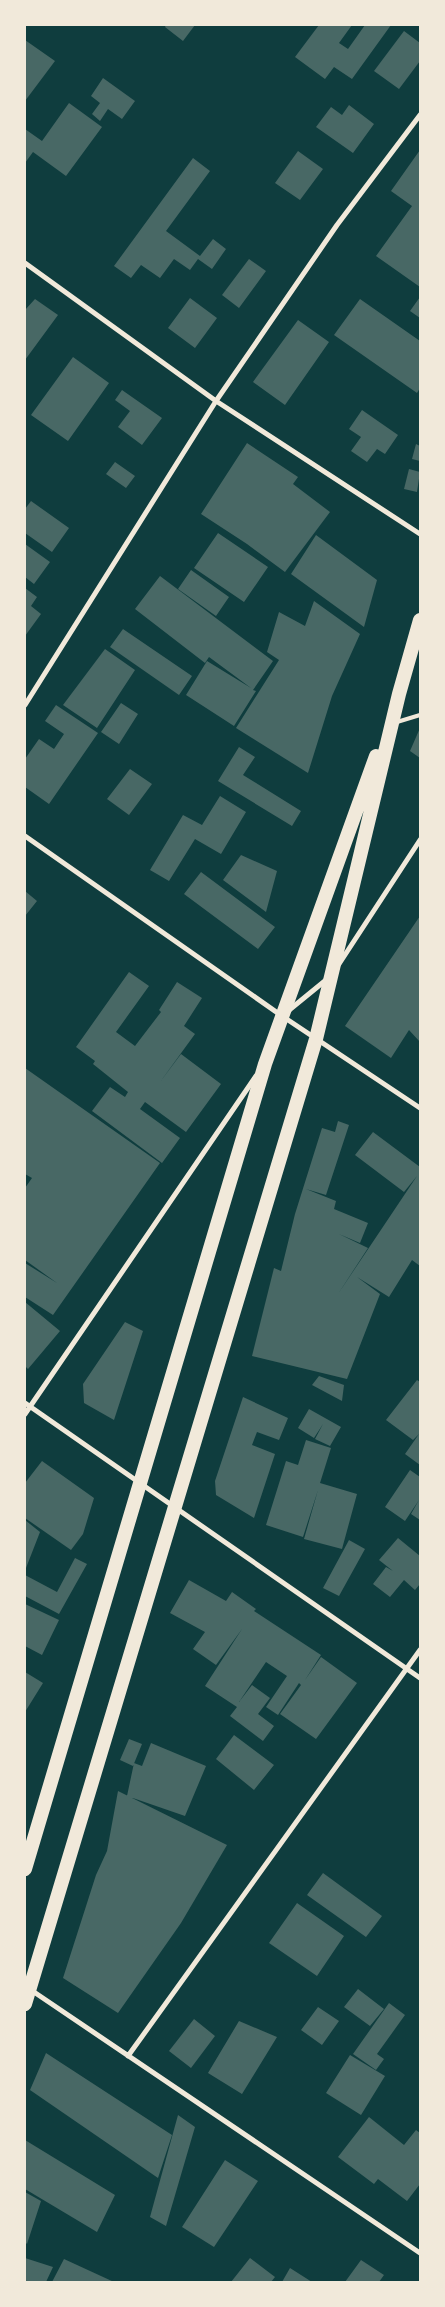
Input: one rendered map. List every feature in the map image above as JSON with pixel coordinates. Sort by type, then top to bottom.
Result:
[{"type":"highway","points":[[25,2004],[27,1988],[316,1039],[399,694],[420,620]]},
{"type":"highway","points":[[25,1869],[265,1064],[399,694]]},
{"type":"street","points":[[25,705],[216,401],[337,226],[420,115]]},
{"type":"street","points":[[25,263],[216,401],[420,534]]},
{"type":"street","points":[[25,836],[282,1016],[420,1108]]},
{"type":"street","points":[[282,1016],[331,977],[420,840]]},
{"type":"street","points":[[25,1414],[28,1405],[265,1064]]},
{"type":"street","points":[[28,1405],[420,1678]]},
{"type":"street","points":[[128,2056],[420,1650]]},
{"type":"street","points":[[27,1988],[420,2253]]},
{"type":"lane","points":[[392,723],[420,715]]},
{"type":"building","points":[[166,25],[195,25],[183,41],[165,27]]},
{"type":"building","points":[[319,25],[352,25],[339,43],[348,49],[365,25],[391,25],[352,79],[334,67],[325,79],[295,57]]},
{"type":"building","points":[[404,31],[420,43],[420,61],[399,89],[374,71]]},
{"type":"building","points":[[25,40],[55,61],[25,101]]},
{"type":"building","points":[[103,78],[135,101],[122,119],[108,109],[100,121],[92,114],[100,103],[91,96]]},
{"type":"building","points":[[69,103],[102,127],[66,176],[33,152],[25,163],[25,129],[42,141]]},
{"type":"building","points":[[349,105],[374,124],[353,153],[316,127],[331,107],[342,115]]},
{"type":"building","points":[[420,150],[420,287],[376,256],[412,206],[391,191]]},
{"type":"building","points":[[298,151],[323,169],[300,200],[275,183]]},
{"type":"building","points":[[193,158],[210,171],[166,231],[200,256],[213,239],[226,249],[212,269],[198,259],[190,270],[174,259],[160,278],[141,265],[131,278],[114,266]]},
{"type":"building","points":[[249,259],[266,271],[239,308],[222,295]]},
{"type":"building","points":[[420,297],[420,318],[410,311]]},
{"type":"building","points":[[190,298],[217,318],[195,348],[168,328]]},
{"type":"building","points":[[35,299],[58,315],[25,360],[25,310]]},
{"type":"building","points":[[360,299],[420,341],[420,388],[417,393],[334,335]]},
{"type":"building","points":[[298,320],[329,342],[285,405],[253,382]]},
{"type":"building","points":[[73,357],[109,383],[68,441],[31,415]]},
{"type":"building","points":[[122,390],[162,418],[142,445],[118,427],[130,411],[115,400]]},
{"type":"building","points":[[362,410],[398,435],[385,454],[377,449],[367,462],[351,451],[361,437],[349,429]]},
{"type":"building","points":[[247,443],[298,477],[293,484],[330,512],[285,572],[201,514]]},
{"type":"building","points":[[416,444],[420,446],[420,461],[412,459]]},
{"type":"building","points":[[115,462],[135,476],[126,488],[106,474]]},
{"type":"building","points":[[409,469],[420,472],[417,492],[404,489]]},
{"type":"building","points":[[31,501],[69,528],[52,552],[25,533],[25,509]]},
{"type":"building","points":[[218,533],[268,567],[244,602],[194,568]]},
{"type":"building","points":[[316,535],[377,580],[364,627],[291,574]]},
{"type":"building","points":[[25,544],[50,562],[34,584],[25,577]]},
{"type":"building","points":[[191,570],[229,597],[216,616],[178,589]]},
{"type":"building","points":[[160,576],[273,661],[253,690],[256,691],[234,726],[186,695],[207,661],[251,688],[209,657],[205,663],[135,609]]},
{"type":"building","points":[[25,588],[37,597],[31,606],[41,614],[25,636]]},
{"type":"building","points":[[314,601],[360,634],[332,696],[308,773],[236,728],[279,660],[267,652],[279,612],[305,626]]},
{"type":"building","points":[[123,629],[192,676],[179,695],[110,647]]},
{"type":"building","points":[[105,649],[135,670],[97,728],[63,705]]},
{"type":"building","points":[[121,703],[138,714],[119,744],[101,732]]},
{"type":"building","points":[[56,705],[98,733],[49,804],[25,787],[25,759],[39,739],[54,749],[64,734],[45,721]]},
{"type":"building","points":[[420,728],[420,758],[410,751]]},
{"type":"building","points":[[239,747],[255,757],[243,775],[301,811],[292,826],[218,781]]},
{"type":"building","points":[[130,769],[152,784],[129,815],[107,799]]},
{"type":"building","points":[[220,796],[246,812],[221,854],[195,839],[169,881],[150,870],[183,815],[202,825]]},
{"type":"building","points":[[241,855],[277,871],[266,912],[223,880]]},
{"type":"building","points":[[201,872],[275,927],[258,949],[184,894]]},
{"type":"building","points":[[25,891],[37,901],[25,916]]},
{"type":"building","points":[[420,916],[420,1042],[409,1030],[391,1058],[345,1026]]},
{"type":"building","points":[[129,972],[149,986],[116,1032],[135,1046],[161,1012],[159,1010],[177,982],[202,998],[184,1026],[195,1034],[160,1082],[181,1054],[221,1084],[186,1132],[145,1102],[140,1109],[180,1138],[162,1163],[92,1111],[110,1087],[125,1097],[128,1092],[93,1064],[95,1061],[76,1047]]},
{"type":"building","points":[[25,1068],[160,1163],[53,1315],[25,1297],[25,1263],[57,1283],[25,1260],[25,1188],[32,1178],[25,1174]]},
{"type":"building","points":[[338,1121],[349,1125],[326,1195],[306,1189],[336,1201],[334,1209],[368,1223],[360,1243],[339,1234],[368,1248],[338,1294],[417,1176],[404,1192],[355,1155],[373,1132],[420,1167],[420,1266],[412,1260],[389,1297],[357,1277],[380,1294],[347,1379],[252,1356],[274,1268],[281,1271],[295,1214],[322,1128],[335,1132]]},
{"type":"building","points":[[25,1302],[60,1331],[28,1369],[25,1366]]},
{"type":"building","points":[[125,1322],[143,1331],[114,1420],[84,1403],[83,1384]]},
{"type":"building","points":[[319,1376],[344,1385],[342,1401],[312,1385]]},
{"type":"building","points":[[417,1380],[420,1382],[420,1465],[405,1454],[419,1434],[413,1440],[386,1420]]},
{"type":"building","points":[[243,1397],[288,1418],[279,1440],[257,1432],[252,1445],[275,1454],[254,1518],[216,1495],[215,1481]]},
{"type":"building","points":[[309,1409],[341,1427],[330,1446],[315,1439],[323,1424],[314,1438],[298,1428]]},
{"type":"building","points":[[306,1440],[331,1448],[320,1483],[357,1494],[342,1549],[304,1539],[318,1490],[303,1537],[266,1525],[286,1461],[298,1465]]},
{"type":"building","points":[[42,1461],[94,1498],[83,1534],[71,1550],[25,1518],[25,1483]]},
{"type":"building","points":[[410,1470],[420,1477],[420,1520],[411,1514],[419,1500],[405,1521],[385,1507]]},
{"type":"building","points":[[25,1520],[40,1532],[26,1568],[25,1567]]},
{"type":"building","points":[[398,1538],[420,1556],[420,1584],[415,1590],[404,1580],[390,1597],[373,1584],[386,1567],[393,1571],[379,1560]]},
{"type":"building","points":[[349,1540],[365,1549],[339,1596],[323,1588]]},
{"type":"building","points":[[75,1558],[87,1564],[59,1614],[25,1596],[25,1575],[57,1592]]},
{"type":"building","points":[[189,1580],[226,1601],[232,1592],[256,1609],[254,1611],[321,1655],[305,1680],[321,1657],[357,1683],[316,1739],[280,1714],[301,1685],[299,1683],[278,1715],[266,1707],[287,1676],[266,1662],[239,1702],[252,1685],[270,1698],[258,1714],[274,1726],[263,1741],[230,1716],[237,1707],[205,1686],[242,1629],[216,1665],[193,1649],[205,1632],[170,1613]]},
{"type":"building","points":[[25,1604],[59,1620],[42,1655],[25,1646]]},
{"type":"building","points":[[25,1672],[43,1683],[25,1712]]},
{"type":"building","points":[[234,1735],[274,1765],[254,1790],[216,1759]]},
{"type":"building","points":[[129,1739],[142,1744],[133,1766],[120,1760]]},
{"type":"building","points":[[151,1743],[206,1766],[185,1816],[127,1796],[134,1763],[142,1766]]},
{"type":"building","points":[[118,1791],[227,1845],[181,1923],[118,2013],[63,1978],[96,1875],[107,1851]]},
{"type":"building","points":[[323,1873],[382,1916],[366,1937],[307,1895]]},
{"type":"building","points":[[297,1903],[344,1936],[317,1976],[269,1943]]},
{"type":"building","points":[[358,1989],[384,2009],[370,2026],[344,2007]]},
{"type":"building","points":[[389,2003],[405,2015],[377,2054],[384,2059],[376,2070],[353,2054]]},
{"type":"building","points":[[318,2007],[339,2021],[322,2045],[301,2030]]},
{"type":"building","points":[[194,2019],[215,2036],[191,2068],[169,2051]]},
{"type":"building","points":[[239,2021],[277,2037],[242,2094],[208,2073]]},
{"type":"building","points":[[46,2053],[172,2135],[158,2178],[30,2090]]},
{"type":"building","points":[[350,2055],[385,2076],[361,2115],[326,2093]]},
{"type":"building","points":[[178,2115],[195,2127],[166,2226],[150,2217]]},
{"type":"building","points":[[369,2117],[404,2145],[416,2130],[420,2133],[420,2184],[407,2201],[378,2179],[374,2184],[338,2157]]},
{"type":"building","points":[[25,2140],[115,2195],[97,2232],[25,2189]]},
{"type":"building","points":[[225,2160],[258,2181],[214,2247],[182,2227]]},
{"type":"building","points":[[25,2192],[41,2201],[27,2244],[25,2242]]},
{"type":"building","points":[[25,2258],[53,2267],[46,2282],[25,2282]]},
{"type":"building","points":[[250,2258],[275,2277],[271,2282],[231,2282]]},
{"type":"building","points":[[64,2259],[114,2282],[52,2282]]},
{"type":"building","points":[[361,2260],[384,2275],[379,2282],[345,2282]]},
{"type":"building","points":[[290,2268],[312,2282],[282,2282]]}]
